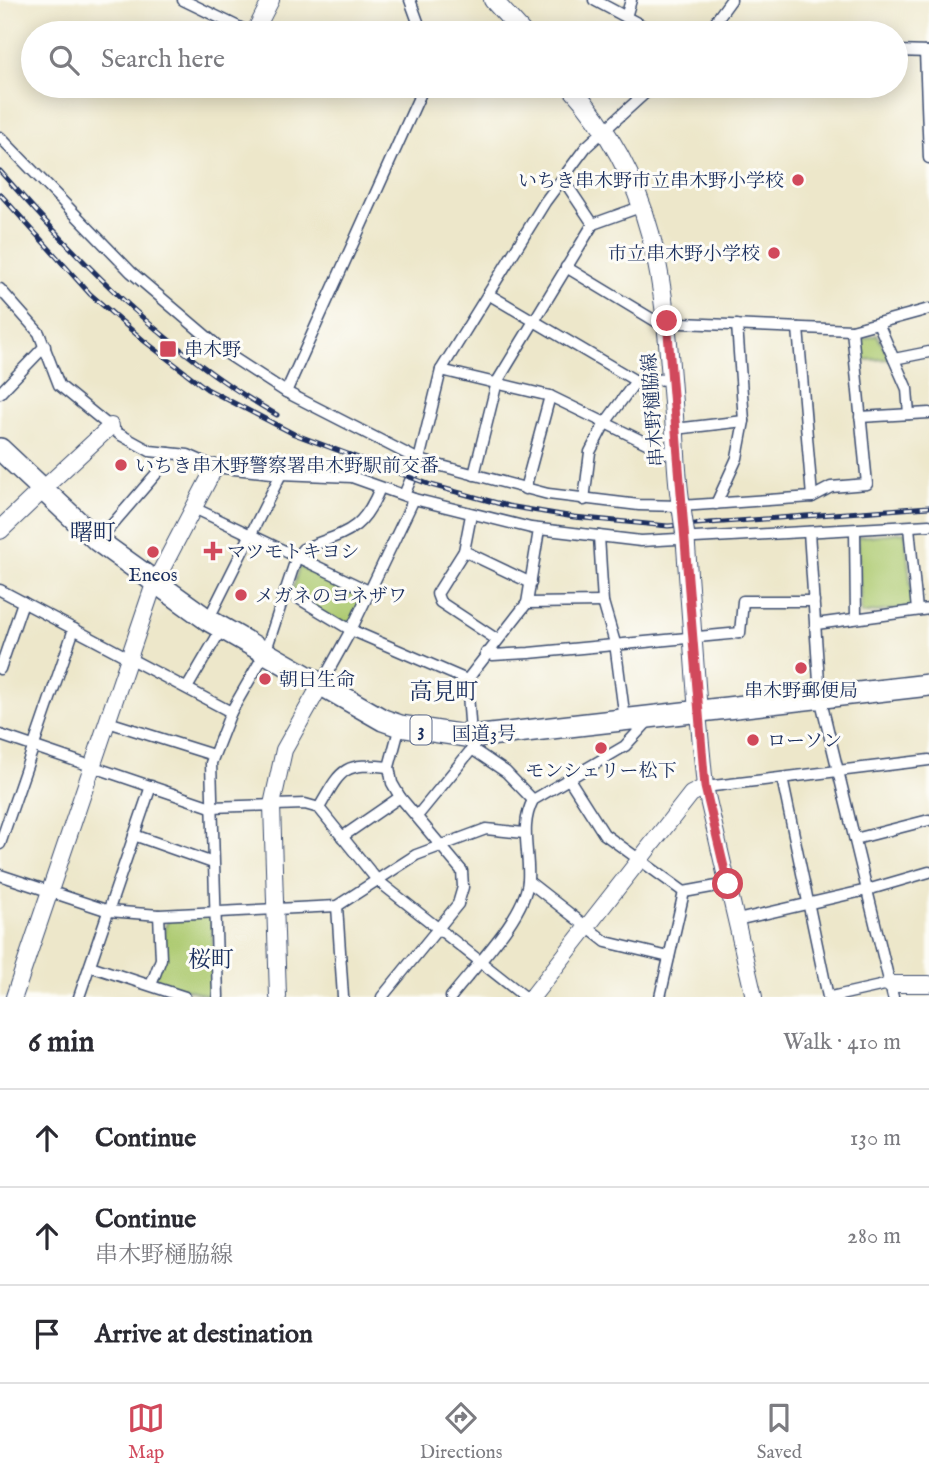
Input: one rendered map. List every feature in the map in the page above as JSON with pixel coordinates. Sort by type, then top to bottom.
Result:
[{"type":"highway","name":"国道3号","points":[[0,449],[98,541],[154,584],[215,624],[320,686],[400,726],[472,743],[625,720],[929,685]]},
{"type":"main road","points":[[493,0],[512,21]]},
{"type":"main road","name":"串木野樋脇線","points":[[580,98],[606,129],[643,206],[664,295],[698,713]]},
{"type":"main road","points":[[0,530],[43,489]]},
{"type":"street","points":[[183,0],[227,21]]},
{"type":"street","points":[[259,21],[271,0]]},
{"type":"street","points":[[410,0],[418,21]]},
{"type":"street","points":[[594,0],[634,21]]},
{"type":"street","points":[[626,17],[631,0]]},
{"type":"street","points":[[716,21],[731,0]]},
{"type":"street","points":[[908,51],[927,52],[929,158]]},
{"type":"street","points":[[286,392],[419,98]]},
{"type":"street","points":[[278,997],[272,805],[284,750],[351,630],[409,497],[441,370],[586,147],[640,98]]},
{"type":"street","points":[[0,136],[131,272],[226,353],[286,392],[419,460],[525,489],[584,500],[682,509],[812,497],[831,487],[867,484],[852,330]]},
{"type":"street","points":[[563,179],[593,224]]},
{"type":"street","points":[[474,474],[498,382],[593,224],[643,206]]},
{"type":"street","points":[[566,267],[657,322],[852,330],[929,309]]},
{"type":"street","points":[[0,289],[31,321],[46,346],[59,385],[111,426],[149,451],[188,454],[215,467],[281,474],[352,477],[471,515],[539,530],[641,541],[929,525]]},
{"type":"street","points":[[488,294],[636,381],[671,379]]},
{"type":"street","points":[[878,323],[907,389],[909,414]]},
{"type":"street","points":[[716,504],[737,458],[744,421],[737,325]]},
{"type":"street","points":[[798,328],[812,497]]},
{"type":"street","points":[[0,393],[46,346]]},
{"type":"street","points":[[894,359],[929,352]]},
{"type":"street","points":[[441,370],[550,396],[677,458]]},
{"type":"street","points":[[584,500],[590,452],[605,423],[636,381]]},
{"type":"street","points":[[525,489],[550,396]]},
{"type":"street","points":[[860,417],[929,413]]},
{"type":"street","points":[[674,429],[744,421]]},
{"type":"street","points":[[43,489],[111,426]]},
{"type":"street","points":[[98,541],[162,467],[169,453]]},
{"type":"street","points":[[14,997],[154,584],[215,467]]},
{"type":"street","points":[[187,688],[251,533],[281,474]]},
{"type":"street","points":[[218,997],[213,863],[213,755],[231,712],[265,653],[297,556],[303,549],[360,524],[370,512],[380,488]]},
{"type":"street","points":[[194,508],[251,533],[369,592]]},
{"type":"street","points":[[471,515],[464,551],[437,594],[440,603],[496,639]]},
{"type":"street","points":[[909,527],[917,610]]},
{"type":"street","points":[[418,815],[472,743],[467,680],[496,639],[527,603],[539,530]]},
{"type":"street","points":[[855,530],[856,617]]},
{"type":"street","points":[[808,533],[820,697],[891,990]]},
{"type":"street","points":[[599,536],[603,602],[615,643],[625,720]]},
{"type":"street","points":[[464,551],[530,583]]},
{"type":"street","points":[[0,590],[231,712]]},
{"type":"street","points":[[286,591],[351,630],[467,680]]},
{"type":"street","points":[[486,653],[493,655],[740,633],[743,601],[814,601]]},
{"type":"street","points":[[0,669],[23,602]]},
{"type":"street","points":[[527,603],[603,602]]},
{"type":"street","points":[[816,624],[929,610]]},
{"type":"street","points":[[0,844],[75,629]]},
{"type":"street","points":[[698,713],[705,787],[754,997]]},
{"type":"street","points":[[451,997],[523,905],[528,881],[524,833],[533,800],[625,746],[652,718]]},
{"type":"street","points":[[108,722],[213,755]]},
{"type":"street","points":[[382,997],[436,927],[458,904],[463,887],[462,870],[400,797],[392,783],[389,768],[400,726]]},
{"type":"street","points":[[0,735],[212,807],[305,804],[319,808],[377,880],[525,997]]},
{"type":"street","points":[[472,743],[533,800]]},
{"type":"street","points":[[532,997],[691,794],[705,787],[929,763]]},
{"type":"street","points":[[319,808],[344,771],[360,764],[389,768]]},
{"type":"street","points":[[782,778],[807,903],[830,997],[929,984]]},
{"type":"street","points":[[569,779],[598,827],[684,892],[728,884]]},
{"type":"street","points":[[79,997],[151,786]]},
{"type":"street","points":[[342,837],[400,797]]},
{"type":"street","points":[[855,839],[929,820]]},
{"type":"street","points":[[0,875],[109,911],[159,915],[337,906],[416,855],[441,845],[486,829],[524,833]]},
{"type":"street","points":[[134,835],[213,863]]},
{"type":"street","points":[[737,920],[867,890],[929,872]]},
{"type":"street","points":[[528,881],[606,942],[669,957]]},
{"type":"street","points":[[660,997],[684,892]]},
{"type":"street","points":[[337,906],[343,997]]},
{"type":"street","points":[[151,985],[161,959],[159,915]]},
{"type":"street","points":[[90,966],[185,997]]},
{"type":"green space","points":[[877,335],[890,359],[860,360],[858,341]]},
{"type":"green space","points":[[905,532],[913,607],[861,614],[858,537]]},
{"type":"green space","points":[[299,566],[365,601],[355,624],[339,624],[291,596]]},
{"type":"green space","points":[[171,915],[208,915],[212,919],[213,997],[155,980],[165,927]]},
{"type":"railway","points":[[0,171],[95,273],[163,335],[237,391],[277,415]]},
{"type":"railway","points":[[0,194],[90,294],[143,340],[207,389],[294,434],[431,485],[508,506],[574,517],[668,526],[929,507]]},
{"type":"place","name":"いちき串木野市立串木野小学校","points":[[798,180]]},
{"type":"place","name":"市立串木野小学校","points":[[774,253]]},
{"type":"place","name":"串木野","points":[[168,349]]},
{"type":"place","name":"いちき串木野警察署串木野駅前交番","points":[[121,465]]},
{"type":"place","name":"マツモトキヨシ","points":[[213,551]]},
{"type":"place","name":"Eneos","points":[[153,552]]},
{"type":"place","name":"メガネのヨネザワ","points":[[241,595]]},
{"type":"place","name":"串木野郵便局","points":[[801,668]]},
{"type":"place","name":"朝日生命","points":[[265,679]]},
{"type":"place","name":"ローソン","points":[[753,740]]},
{"type":"place","name":"モンシェリー松下","points":[[601,748]]},
{"type":"district","name":"曙町","points":[[93,532]]},
{"type":"district","name":"高見町","points":[[444,691]]},
{"type":"district","name":"桜町","points":[[211,959]]},
{"type":"route","points":[[667,321],[705,787],[728,884]]}]
